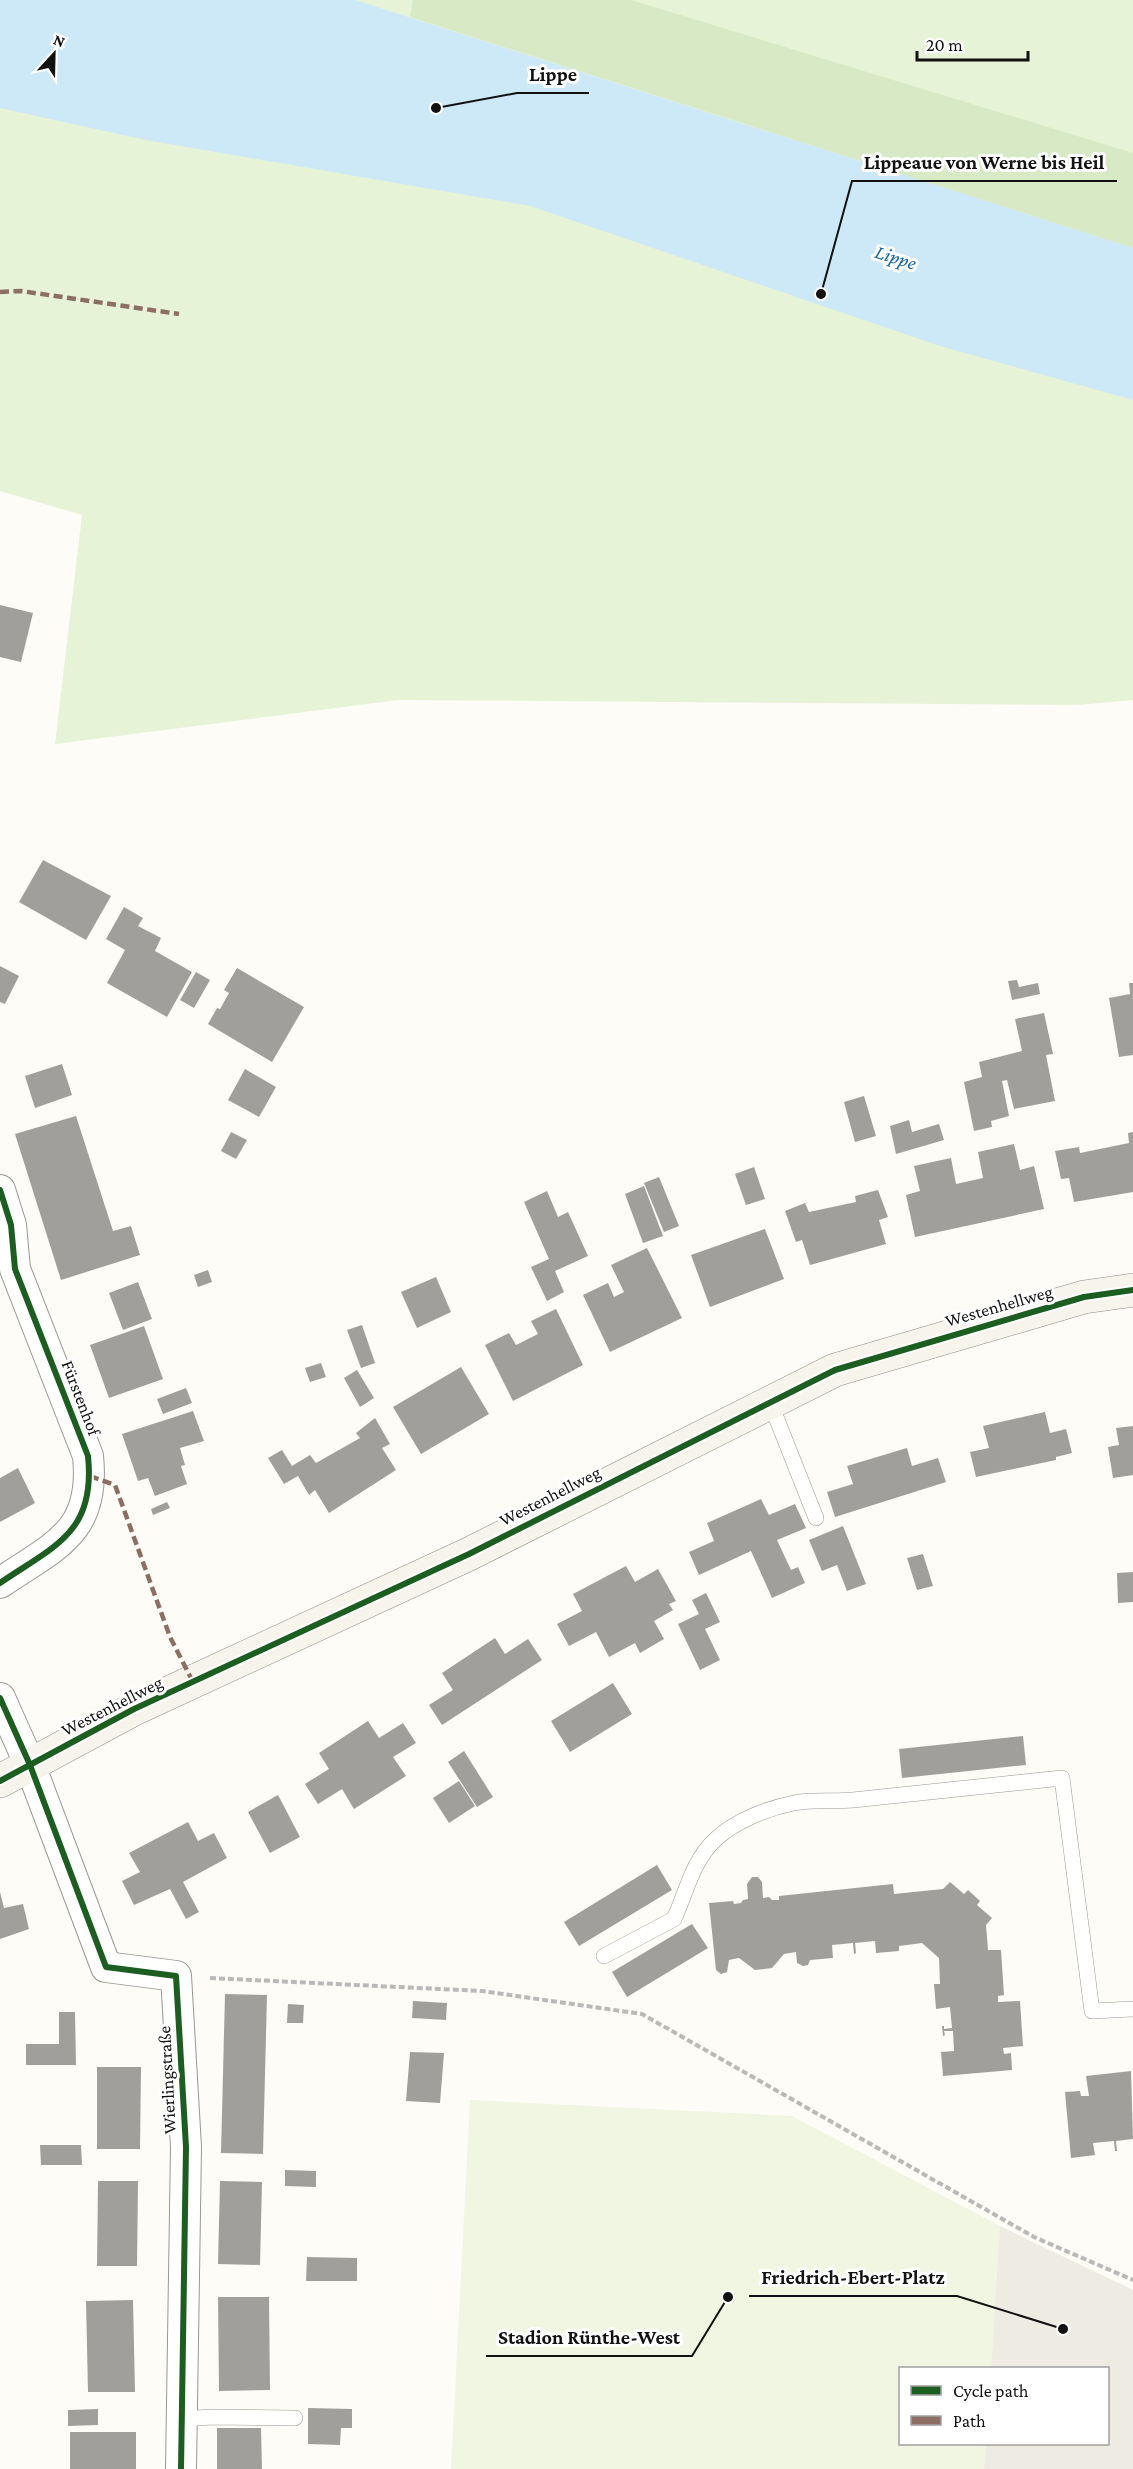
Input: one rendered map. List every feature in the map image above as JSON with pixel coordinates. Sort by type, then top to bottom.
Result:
[{"type":"main road","name":"Westenhellweg","points":[[0,1780],[134,1709],[469,1554],[835,1370],[1084,1297],[1133,1290]]},
{"type":"street","name":"Fürstenhof","points":[[0,1190],[11,1225],[8,1261],[88,1456],[90,1476],[85,1506],[75,1526],[54,1548],[0,1583]]},
{"type":"street","points":[[0,1698],[30,1766],[106,1967],[176,1977]]},
{"type":"street","name":"Wierlingstraße","points":[[176,1977],[186,2147],[181,2469]]},
{"type":"lane","points":[[770,1402],[816,1518]]},
{"type":"lane","points":[[604,1956],[674,1919],[689,1877],[700,1857],[717,1838],[737,1824],[770,1809],[795,1802],[844,1801],[1062,1778],[1092,2011],[1133,2009]]},
{"type":"lane","points":[[182,2418],[212,2416],[295,2418]]},
{"type":"path","points":[[176,1977],[482,1991],[642,2014],[1034,2237],[1133,2280]]},
{"type":"green space","points":[[0,0],[1133,0],[1133,700],[1078,705],[398,700],[55,744],[82,515],[0,491]]},
{"type":"green space","points":[[413,0],[631,0],[1133,153],[1133,248],[410,17]]},
{"type":"green space","points":[[470,2100],[792,2116],[1000,2226],[991,2367],[899,2367],[899,2445],[986,2445],[984,2469],[451,2469]]},
{"type":"shaded area","points":[[1000,2226],[1133,2290],[1133,2469],[984,2469],[986,2445],[1109,2445],[1109,2367],[991,2367]]},
{"type":"water","points":[[0,0],[355,0],[1133,248],[1133,400],[940,346],[530,206],[146,140],[0,108]]},
{"type":"building","points":[[0,605],[33,613],[21,662],[0,657]]},
{"type":"building","points":[[43,860],[111,896],[86,940],[19,902]]},
{"type":"building","points":[[124,907],[143,918],[138,926],[161,938],[155,951],[192,972],[167,1017],[107,983],[125,950],[106,939]]},
{"type":"building","points":[[0,966],[19,976],[5,1004],[0,1002]]},
{"type":"building","points":[[237,968],[304,1007],[272,1062],[208,1024],[229,993],[224,990]]},
{"type":"building","points":[[196,972],[210,980],[194,1008],[180,1000]]},
{"type":"building","points":[[1017,980],[1019,987],[1038,983],[1040,994],[1012,1000],[1008,981]]},
{"type":"building","points":[[1129,983],[1133,983],[1133,1055],[1119,1057],[1109,998],[1130,994]]},
{"type":"building","points":[[1044,1013],[1053,1054],[1046,1055],[1055,1101],[1014,1109],[1007,1080],[1002,1081],[1009,1116],[991,1121],[992,1127],[974,1131],[964,1082],[982,1077],[979,1062],[1022,1051],[1015,1019]]},
{"type":"building","points":[[62,1064],[72,1095],[35,1108],[25,1076]]},
{"type":"building","points":[[245,1069],[276,1087],[259,1117],[228,1100]]},
{"type":"building","points":[[864,1096],[876,1136],[855,1142],[844,1102]]},
{"type":"building","points":[[76,1116],[113,1231],[131,1226],[140,1255],[61,1280],[15,1134]]},
{"type":"building","points":[[909,1120],[912,1132],[939,1124],[944,1140],[896,1154],[890,1126]]},
{"type":"building","points":[[231,1132],[247,1140],[236,1159],[221,1151]]},
{"type":"building","points":[[1133,1132],[1133,1192],[1074,1202],[1069,1178],[1061,1179],[1055,1151],[1079,1147],[1080,1153],[1129,1143],[1128,1133]]},
{"type":"building","points":[[1014,1144],[1020,1170],[1034,1166],[1044,1209],[915,1237],[906,1195],[920,1191],[914,1166],[951,1158],[956,1184],[983,1178],[978,1152]]},
{"type":"building","points":[[754,1167],[765,1199],[746,1205],[735,1174]]},
{"type":"building","points":[[659,1177],[679,1226],[664,1232],[644,1183]]},
{"type":"building","points":[[644,1186],[663,1236],[643,1243],[625,1194]]},
{"type":"building","points":[[878,1190],[888,1217],[879,1220],[886,1244],[810,1265],[802,1240],[796,1242],[785,1211],[805,1203],[809,1212],[856,1202],[855,1196]]},
{"type":"building","points":[[547,1191],[558,1217],[568,1212],[588,1256],[555,1271],[564,1292],[547,1301],[531,1267],[549,1259],[524,1202]]},
{"type":"building","points":[[765,1229],[784,1279],[710,1307],[691,1255]]},
{"type":"building","points":[[647,1248],[682,1318],[610,1352],[583,1295],[608,1283],[614,1297],[624,1292],[611,1265]]},
{"type":"building","points":[[208,1270],[212,1282],[198,1287],[194,1275]]},
{"type":"building","points":[[436,1277],[451,1312],[417,1328],[401,1292]]},
{"type":"building","points":[[138,1282],[152,1319],[123,1330],[109,1293]]},
{"type":"building","points":[[556,1309],[583,1365],[513,1401],[485,1345],[509,1333],[516,1345],[538,1334],[531,1321]]},
{"type":"building","points":[[362,1325],[375,1363],[361,1368],[347,1330]]},
{"type":"building","points":[[144,1326],[163,1379],[109,1398],[90,1345]]},
{"type":"building","points":[[321,1363],[326,1377],[310,1382],[305,1368]]},
{"type":"building","points":[[461,1367],[489,1414],[421,1454],[393,1407]]},
{"type":"building","points":[[357,1370],[374,1398],[360,1407],[344,1378]]},
{"type":"building","points":[[186,1388],[192,1403],[163,1414],[157,1399]]},
{"type":"building","points":[[193,1411],[204,1441],[180,1448],[185,1465],[181,1466],[187,1484],[155,1496],[148,1478],[138,1481],[122,1434]]},
{"type":"building","points":[[1045,1412],[1050,1433],[1066,1429],[1072,1453],[1056,1457],[1056,1460],[976,1477],[970,1452],[989,1448],[983,1426]]},
{"type":"building","points":[[375,1418],[390,1444],[382,1448],[396,1470],[329,1513],[315,1490],[309,1495],[298,1476],[284,1484],[268,1458],[282,1450],[292,1466],[310,1455],[316,1463],[360,1438],[356,1433]]},
{"type":"building","points":[[1133,1426],[1133,1475],[1113,1478],[1108,1447],[1119,1445],[1116,1428]]},
{"type":"building","points":[[907,1448],[912,1466],[938,1458],[946,1482],[835,1517],[827,1492],[853,1484],[847,1466]]},
{"type":"building","points":[[18,1468],[35,1503],[0,1522],[0,1478]]},
{"type":"building","points":[[761,1499],[769,1515],[795,1504],[806,1528],[777,1540],[791,1570],[798,1567],[805,1583],[772,1598],[751,1551],[699,1575],[689,1552],[714,1541],[707,1523]]},
{"type":"building","points":[[167,1502],[170,1508],[153,1515],[151,1509]]},
{"type":"building","points":[[843,1526],[866,1584],[847,1591],[837,1565],[822,1571],[809,1540]]},
{"type":"building","points":[[923,1554],[933,1586],[917,1590],[907,1558]]},
{"type":"building","points":[[626,1566],[635,1582],[658,1569],[676,1601],[669,1604],[673,1610],[654,1621],[664,1639],[640,1653],[635,1643],[609,1657],[596,1632],[569,1646],[557,1624],[582,1611],[573,1594]]},
{"type":"building","points":[[1133,1572],[1133,1602],[1118,1603],[1117,1573]]},
{"type":"building","points":[[706,1593],[720,1622],[705,1629],[720,1660],[700,1670],[678,1624],[699,1614],[692,1600]]},
{"type":"building","points":[[495,1638],[505,1654],[528,1639],[542,1660],[442,1725],[429,1705],[453,1690],[442,1673]]},
{"type":"building","points":[[613,1683],[632,1714],[570,1752],[551,1721]]},
{"type":"building","points":[[368,1721],[379,1738],[403,1723],[416,1743],[393,1757],[406,1776],[354,1809],[342,1789],[318,1804],[305,1784],[329,1769],[319,1753]]},
{"type":"building","points":[[1023,1736],[1026,1765],[902,1778],[899,1749]]},
{"type":"building","points":[[464,1751],[493,1797],[477,1807],[448,1762]]},
{"type":"building","points":[[459,1781],[475,1806],[449,1823],[433,1798]]},
{"type":"building","points":[[278,1795],[300,1837],[270,1853],[248,1812]]},
{"type":"building","points":[[188,1822],[198,1841],[214,1833],[227,1858],[183,1882],[199,1912],[186,1919],[170,1889],[134,1905],[122,1881],[140,1872],[129,1853]]},
{"type":"building","points":[[657,1865],[672,1890],[579,1946],[564,1922]]},
{"type":"building","points":[[752,1877],[758,1877],[762,1882],[763,1898],[769,1897],[772,1900],[779,1900],[779,1896],[893,1884],[894,1894],[943,1889],[950,1882],[964,1894],[968,1890],[980,1901],[977,1905],[992,1918],[986,1925],[988,1950],[1001,1950],[1004,1995],[998,1996],[998,2002],[1020,2001],[1023,2046],[1003,2048],[1004,2054],[1011,2053],[1012,2070],[943,2076],[941,2052],[954,2051],[953,2031],[944,2031],[943,2036],[942,2026],[944,2029],[952,2028],[950,2007],[936,2009],[934,1984],[940,1984],[939,1958],[922,1943],[899,1946],[899,1951],[876,1953],[875,1941],[855,1943],[856,1953],[854,1954],[853,1943],[832,1945],[833,1958],[810,1960],[808,1965],[803,1966],[797,1963],[796,1952],[784,1954],[772,1968],[755,1970],[739,1958],[729,1960],[727,1972],[721,1974],[716,1970],[709,1903],[733,1901],[734,1904],[748,1899],[747,1884]]},
{"type":"building","points":[[0,1892],[4,1908],[23,1904],[29,1929],[0,1939]]},
{"type":"building","points":[[692,1924],[708,1948],[627,1997],[612,1972]]},
{"type":"building","points":[[225,1994],[267,1995],[263,2154],[221,2153]]},
{"type":"building","points":[[413,2001],[447,2003],[446,2020],[412,2018]]},
{"type":"building","points":[[288,2004],[304,2005],[303,2023],[287,2023]]},
{"type":"building","points":[[59,2012],[75,2012],[76,2065],[26,2065],[26,2044],[59,2044]]},
{"type":"building","points":[[410,2052],[444,2053],[440,2103],[406,2101]]},
{"type":"building","points":[[97,2067],[141,2067],[140,2149],[97,2149]]},
{"type":"building","points":[[1131,2071],[1133,2139],[1116,2141],[1117,2151],[1115,2151],[1114,2141],[1093,2143],[1095,2155],[1071,2158],[1065,2092],[1080,2091],[1081,2096],[1089,2096],[1086,2076]]},
{"type":"building","points":[[40,2145],[81,2145],[82,2165],[41,2165]]},
{"type":"building","points":[[285,2170],[316,2171],[316,2187],[285,2186]]},
{"type":"building","points":[[98,2181],[138,2181],[137,2266],[97,2266]]},
{"type":"building","points":[[220,2181],[262,2182],[260,2265],[218,2264]]},
{"type":"building","points":[[307,2257],[357,2258],[357,2281],[306,2281]]},
{"type":"building","points":[[218,2297],[269,2297],[270,2390],[219,2391]]},
{"type":"building","points":[[133,2300],[135,2392],[88,2392],[86,2301]]},
{"type":"building","points":[[308,2408],[352,2409],[352,2428],[341,2428],[340,2445],[308,2444]]},
{"type":"building","points":[[98,2409],[98,2425],[68,2426],[68,2410]]},
{"type":"building","points":[[217,2428],[261,2428],[262,2469],[217,2469]]},
{"type":"building","points":[[70,2432],[136,2432],[136,2469],[70,2469]]},
{"type":"marked path","points":[[0,292],[21,291],[179,314]]},
{"type":"marked path","points":[[90,1476],[115,1485],[170,1637],[193,1682]]},
{"type":"cycle path","points":[[0,1190],[11,1225],[15,1269],[88,1456],[89,1482],[85,1503],[78,1520],[67,1534],[54,1547],[0,1583]]},
{"type":"cycle path","points":[[0,1781],[134,1709],[469,1554],[835,1370],[1084,1297],[1133,1290]]},
{"type":"cycle path","points":[[0,1698],[30,1765],[106,1967],[176,1976],[186,2147],[181,2469]]},
{"type":"place","name":"Lippe","points":[[436,108]]},
{"type":"place","name":"Lippeaue von Werne bis Heil","points":[[821,294]]},
{"type":"place","name":"Stadion Rünthe-West","points":[[728,2297]]},
{"type":"place","name":"Friedrich-Ebert-Platz","points":[[1063,2329]]}]
